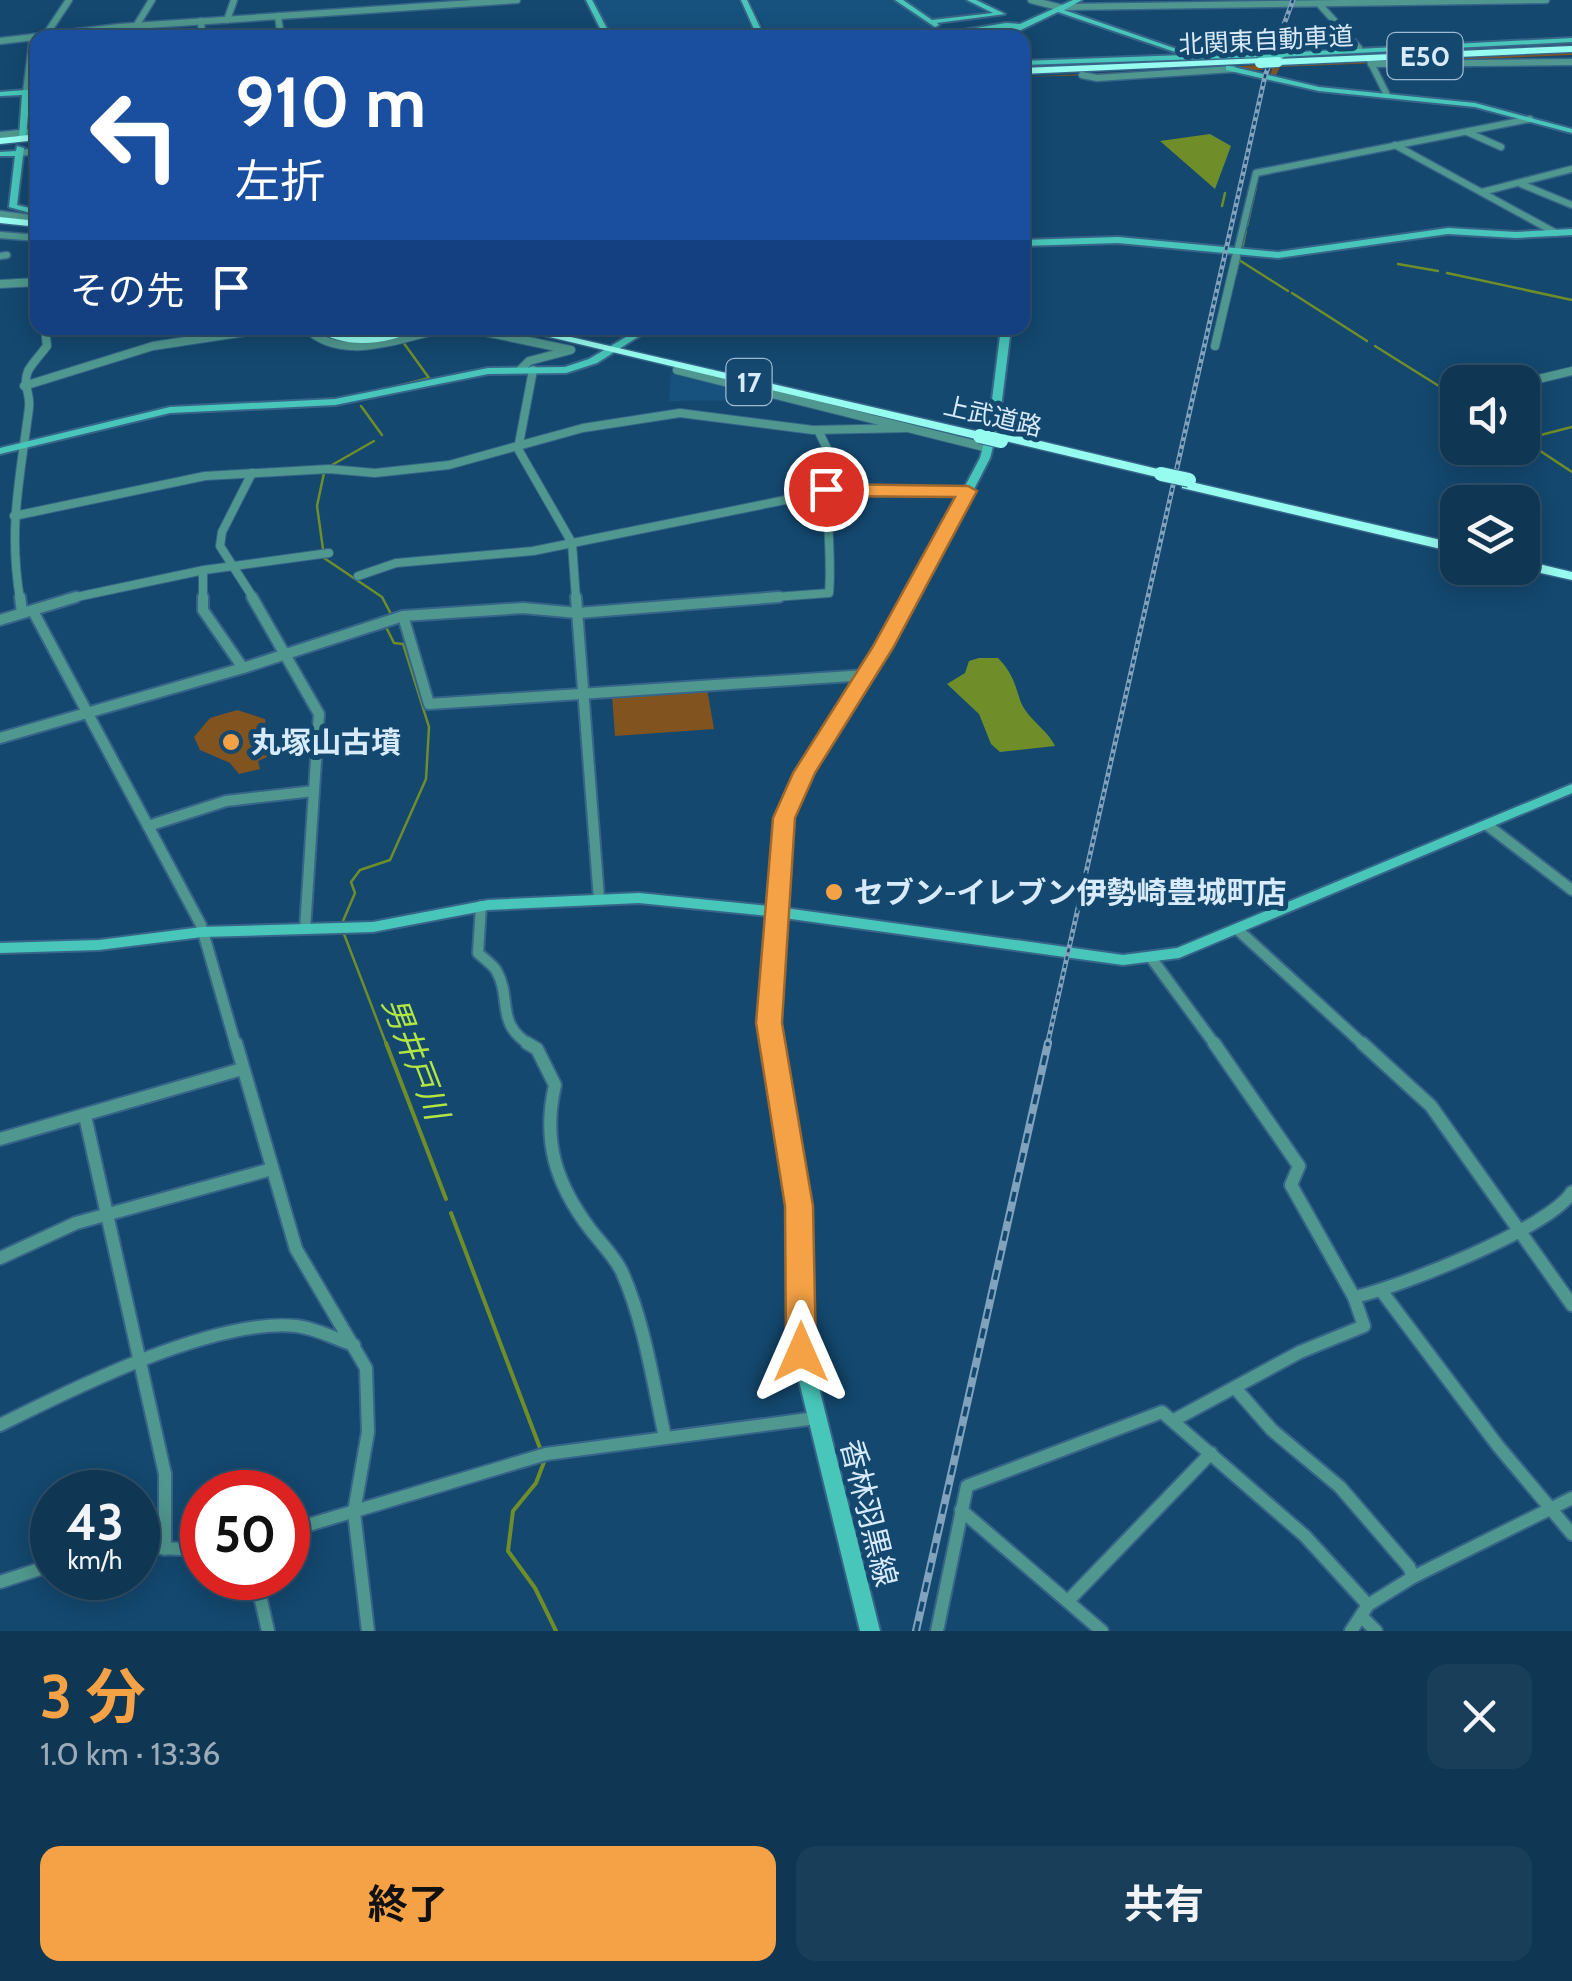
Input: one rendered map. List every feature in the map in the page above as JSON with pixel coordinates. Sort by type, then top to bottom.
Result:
[{"type":"highway","name":"北関東自動車道","points":[[1030,69],[1572,45]]},
{"type":"highway","points":[[0,141],[30,139]]},
{"type":"highway","points":[[0,224],[30,225]]},
{"type":"highway","points":[[0,224],[30,226]]},
{"type":"highway","points":[[335,335],[361,339],[380,335]]},
{"type":"highway","points":[[545,335],[562,338]]},
{"type":"highway","name":"上武道路","points":[[549,335],[616,348],[699,373],[1440,542]]},
{"type":"highway","name":"上武道路","points":[[568,335],[990,438]]},
{"type":"highway","points":[[1540,565],[1572,572]]},
{"type":"street","points":[[49,30],[70,0]]},
{"type":"street","points":[[136,26],[152,0]]},
{"type":"street","points":[[227,20],[234,0]]},
{"type":"street","points":[[100,30],[517,0]]},
{"type":"street","points":[[590,0],[605,30]]},
{"type":"street","points":[[744,0],[758,30]]},
{"type":"street","points":[[898,0],[942,30]]},
{"type":"street","points":[[931,22],[1000,14],[970,0]]},
{"type":"street","points":[[1031,0],[1190,55]]},
{"type":"street","points":[[1017,30],[1079,0]]},
{"type":"street","points":[[1160,0],[1181,2]]},
{"type":"street","points":[[1062,8],[1181,2],[1320,5],[1546,0]]},
{"type":"street","points":[[1320,5],[1359,48]]},
{"type":"street","points":[[278,16],[280,30]]},
{"type":"street","points":[[201,22],[202,30]]},
{"type":"street","points":[[974,30],[1006,25],[1024,27]]},
{"type":"street","points":[[0,41],[30,37]]},
{"type":"street","points":[[1030,68],[1070,63],[1261,59]]},
{"type":"street","points":[[30,61],[26,92],[30,116]]},
{"type":"street","points":[[1387,95],[1370,62],[1572,62]]},
{"type":"street","points":[[1082,75],[1091,78],[1231,68],[1320,89],[1462,103],[1572,131]]},
{"type":"street","points":[[0,94],[30,92]]},
{"type":"street","points":[[1215,346],[1256,174],[1530,118]]},
{"type":"street","points":[[1466,131],[1500,148]]},
{"type":"street","points":[[0,154],[20,150],[30,142]]},
{"type":"street","points":[[1394,146],[1556,234]]},
{"type":"street","points":[[20,150],[12,207],[30,220]]},
{"type":"street","points":[[1481,192],[1572,169]]},
{"type":"street","points":[[1520,183],[1572,205]]},
{"type":"street","points":[[1030,243],[1126,240],[1236,252],[1298,254],[1448,232],[1572,232]]},
{"type":"street","points":[[0,284],[30,282]]},
{"type":"street","points":[[46,335],[47,346],[29,369],[24,386],[30,401],[14,518],[12,550],[27,612],[87,711],[202,932],[296,1249],[366,1368],[368,1432],[354,1512],[364,1630]]},
{"type":"street","points":[[24,386],[162,344],[224,335]]},
{"type":"street","points":[[315,335],[322,341],[359,346],[412,335]]},
{"type":"street","points":[[499,335],[571,350],[529,362],[518,448],[572,543],[599,899]]},
{"type":"street","points":[[0,450],[170,410],[335,402],[481,372],[573,368],[637,335]]},
{"type":"street","name":"香林羽黒線","points":[[870,1631],[801,1352],[802,1260],[793,1154],[769,1023],[784,818],[790,798],[866,675],[968,491],[990,438],[1005,335]]},
{"type":"street","points":[[676,370],[699,373]]},
{"type":"street","points":[[1540,379],[1572,371]]},
{"type":"street","points":[[779,391],[907,428]]},
{"type":"street","points":[[0,522],[168,481],[329,468],[390,472],[449,465],[584,428],[680,413],[818,430],[907,428],[990,438]]},
{"type":"street","points":[[0,738],[242,668],[403,616],[522,608],[578,613],[829,592],[832,542],[825,492],[833,462],[818,430]]},
{"type":"street","points":[[252,473],[221,536],[220,546],[318,714],[305,930]]},
{"type":"street","points":[[358,576],[411,560],[519,552],[825,492],[968,491]]},
{"type":"street","points":[[0,620],[233,564],[329,554]]},
{"type":"street","points":[[202,571],[204,610],[242,668]]},
{"type":"street","points":[[403,616],[429,704],[866,675]]},
{"type":"street","points":[[0,948],[99,945],[202,932],[385,926],[482,906],[639,898],[778,912],[1123,960],[1152,959],[1180,954],[1572,788]]},
{"type":"street","points":[[148,826],[226,801],[314,791]]},
{"type":"street","points":[[1487,824],[1572,890]]},
{"type":"street","points":[[482,906],[478,953],[496,970],[504,1012],[514,1036],[537,1050],[555,1085],[549,1110],[557,1179],[568,1200],[621,1270],[640,1326],[666,1437]]},
{"type":"street","points":[[1237,930],[1431,1106],[1572,1305]]},
{"type":"street","points":[[1152,959],[1264,1111],[1299,1166],[1291,1185],[1354,1297],[1364,1326],[1300,1352],[1236,1390],[1174,1420]]},
{"type":"street","points":[[0,1139],[242,1069]]},
{"type":"street","points":[[85,1116],[165,1474],[165,1549]]},
{"type":"street","points":[[0,1258],[76,1222],[272,1169]]},
{"type":"street","points":[[1354,1297],[1383,1293],[1518,1231],[1569,1198],[1572,1192]]},
{"type":"street","points":[[1383,1293],[1460,1392],[1502,1454],[1572,1534]]},
{"type":"street","points":[[0,1425],[48,1400],[230,1332],[294,1326],[355,1346]]},
{"type":"street","points":[[1236,1390],[1273,1436],[1314,1464],[1362,1512],[1410,1566],[1413,1577]]},
{"type":"street","points":[[937,1631],[967,1486],[1162,1412],[1305,1536],[1365,1610],[1376,1631]]},
{"type":"street","points":[[310,1525],[546,1454],[816,1418]]},
{"type":"street","points":[[1068,1600],[1210,1453]]},
{"type":"street","points":[[1351,1631],[1365,1610],[1413,1577],[1572,1498]]},
{"type":"street","points":[[962,1510],[1102,1631]]},
{"type":"street","points":[[160,1549],[180,1549]]},
{"type":"street","points":[[0,1582],[30,1573]]},
{"type":"street","points":[[261,1600],[268,1631]]},
{"type":"shaded area","points":[[592,0],[738,0],[752,30],[609,30]]},
{"type":"shaded area","points":[[750,0],[896,0],[940,30],[765,30]]},
{"type":"shaded area","points":[[902,0],[966,0],[996,12],[932,20]]},
{"type":"shaded area","points":[[1538,42],[1572,44],[1281,57],[1276,63],[1572,51],[1572,55],[1280,67],[1275,77],[1270,76],[1278,49],[1456,43],[1279,56]]},
{"type":"shaded area","points":[[1269,50],[1263,70],[1030,77],[1261,65],[1262,58],[1030,69],[1030,65],[1263,56],[1068,59]]},
{"type":"shaded area","points":[[1210,134],[1231,146],[1215,189],[1160,141]]},
{"type":"shaded area","points":[[671,374],[680,374],[788,400],[669,401]]},
{"type":"shaded area","points":[[998,658],[1003,663],[1023,706],[1055,746],[1000,752],[991,744],[979,714],[947,684],[965,673],[969,661]]},
{"type":"shaded area","points":[[707,688],[714,729],[615,736],[612,695]]},
{"type":"shaded area","name":"丸塚山古墳","points":[[237,710],[265,719],[272,755],[258,761],[260,769],[239,774],[230,763],[200,750],[194,737],[210,718]]},
{"type":"waterway","points":[[1247,226],[1256,187]]},
{"type":"waterway","points":[[1222,206],[1225,193]]},
{"type":"waterway","points":[[1242,249],[1246,230]]},
{"type":"waterway","points":[[1239,260],[1240,256]]},
{"type":"waterway","points":[[1236,274],[1239,260]]},
{"type":"waterway","points":[[1239,260],[1288,291]]},
{"type":"waterway","points":[[1398,264],[1438,271]]},
{"type":"waterway","points":[[1447,273],[1572,300]]},
{"type":"waterway","points":[[1292,293],[1367,341]]},
{"type":"waterway","name":"男井戸川","points":[[394,387],[429,378],[403,342]]},
{"type":"waterway","points":[[1375,346],[1440,387]]},
{"type":"waterway","name":"男井戸川","points":[[359,394],[372,392]]},
{"type":"waterway","name":"男井戸川","points":[[361,406],[382,435]]},
{"type":"waterway","points":[[1540,435],[1572,427]]},
{"type":"waterway","name":"男井戸川","points":[[332,465],[374,441]]},
{"type":"waterway","points":[[1540,451],[1572,472]]},
{"type":"waterway","name":"男井戸川","points":[[323,549],[317,506],[324,473]]},
{"type":"waterway","name":"男井戸川","points":[[324,558],[382,597],[392,616]]},
{"type":"waterway","name":"男井戸川","points":[[343,921],[355,893],[351,882],[360,870],[390,860],[426,779],[429,727],[403,644],[394,643],[386,627]]},
{"type":"waterway","name":"男井戸川","points":[[344,934],[387,1046]]},
{"type":"waterway","name":"男井戸川","points":[[386,1043],[446,1199]]},
{"type":"waterway","name":"男井戸川","points":[[451,1213],[540,1448]]},
{"type":"waterway","name":"男井戸川","points":[[544,1462],[536,1483],[513,1511],[508,1551],[535,1588],[556,1631]]},
{"type":"railway","points":[[1047,1046],[1265,76],[1293,0]]},
{"type":"railway","points":[[916,1631],[1048,1043]]},
{"type":"place","name":"丸塚山古墳","points":[[231,742]]},
{"type":"place","name":"セブン-イレブン伊勢崎豊城町店","points":[[834,892]]},
{"type":"route","points":[[801,1352],[799,1206],[769,1023],[784,818],[804,773],[914,594],[968,491],[825,492],[826,489]]}]
